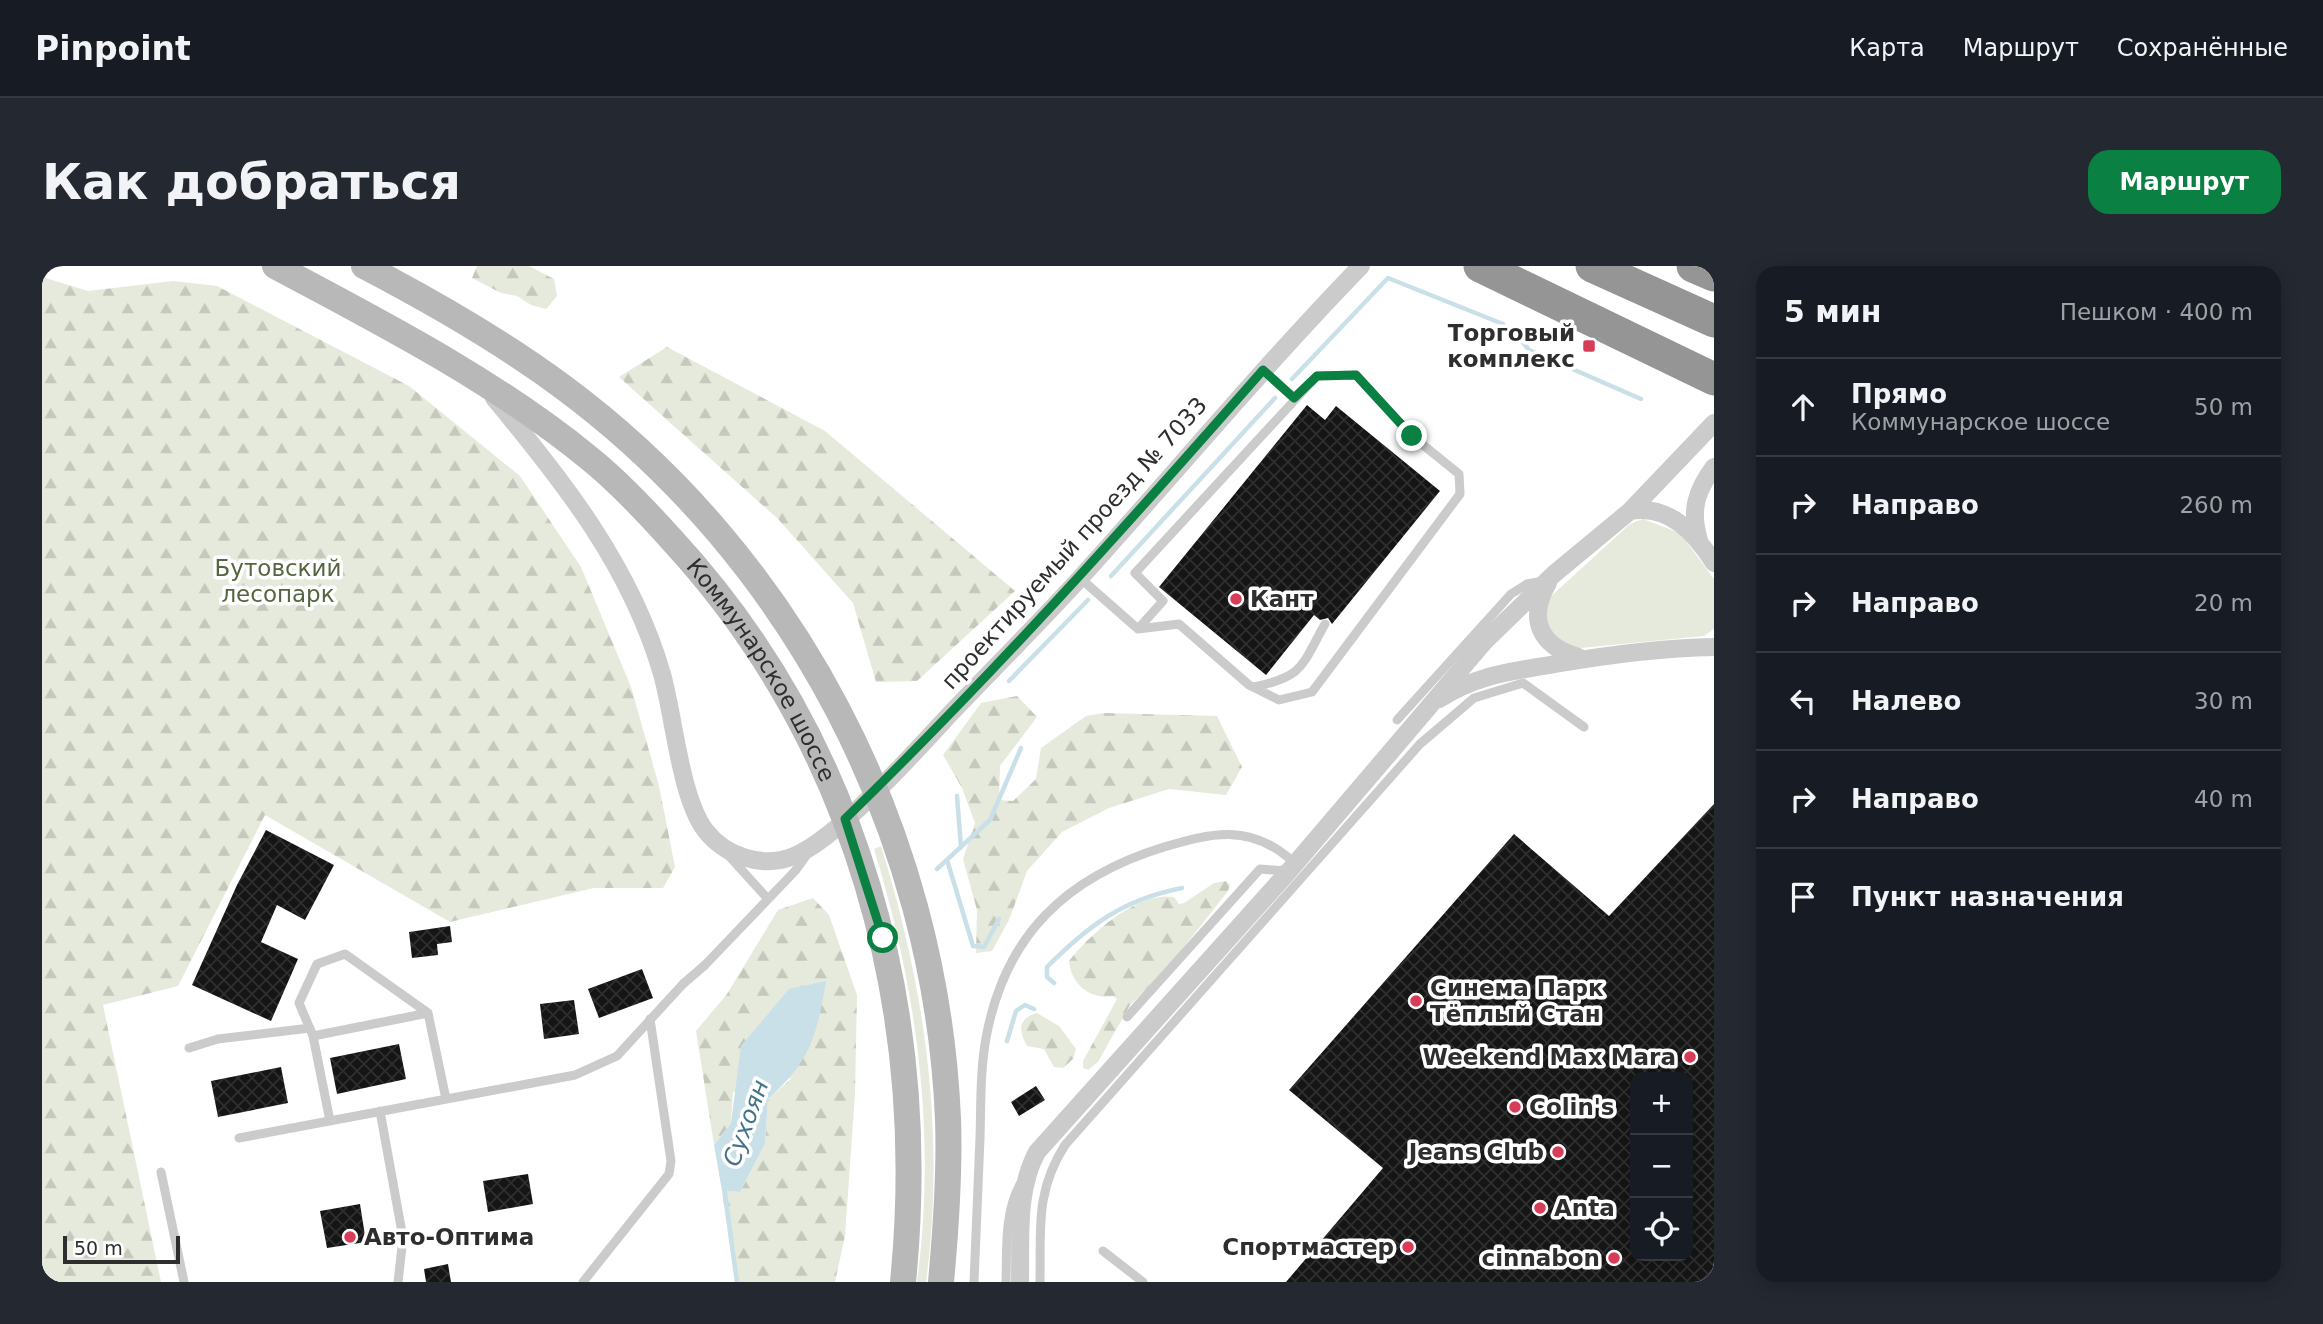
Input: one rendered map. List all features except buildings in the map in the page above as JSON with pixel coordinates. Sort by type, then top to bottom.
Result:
[{"type":"highway","points":[[1480,266],[1714,379]]},
{"type":"highway","points":[[1592,266],[1714,321]]},
{"type":"highway","points":[[1693,266],[1714,275]]},
{"type":"main road","name":"Коммунарское шоссе","points":[[275,266],[354,308],[482,383],[590,458],[647,513],[694,564],[733,612],[772,670],[814,745],[845,819],[876,912],[894,992],[904,1054],[908,1119],[907,1222],[903,1282]]},
{"type":"main road","name":"Коммунарское шоссе","points":[[365,266],[488,336],[564,388],[675,486],[723,537],[807,651],[876,789],[914,902],[933,982],[948,1119],[943,1282]]},
{"type":"street","name":"проектируемый проезд № 7033","points":[[721,846],[735,855],[777,860],[794,856],[814,844],[845,819],[1080,578],[1263,370],[1361,266]]},
{"type":"street","points":[[482,383],[559,475],[609,551],[636,604],[662,673],[692,803],[704,829],[721,846]]},
{"type":"street","points":[[1020,1282],[1021,1218],[1027,1170],[1037,1152],[1433,703],[1485,640],[1551,577],[1630,511],[1714,423]]},
{"type":"street","points":[[1708,552],[1693,511],[1698,492],[1714,467]]},
{"type":"street","points":[[1630,511],[1649,510],[1672,517],[1708,552]]},
{"type":"street","points":[[1551,577],[1538,608],[1543,637],[1559,651],[1582,657]]},
{"type":"street","points":[[1676,648],[1714,636]]},
{"type":"street","points":[[1433,703],[1477,678],[1513,668],[1582,657],[1714,647]]},
{"type":"street","points":[[894,1282],[907,1222]]},
{"type":"lane","points":[[1263,370],[1294,398]]},
{"type":"lane","points":[[1080,578],[1138,629],[1179,624],[1254,687],[1279,700],[1312,692],[1460,494],[1459,474],[1412,436],[1356,375],[1317,376],[1135,573],[1163,601],[1138,629]]},
{"type":"lane","points":[[1397,720],[1511,594],[1527,584],[1551,577]]},
{"type":"lane","points":[[1254,687],[1286,680],[1300,668],[1325,624]]},
{"type":"lane","points":[[1040,1282],[1042,1198],[1050,1169],[1065,1145],[1420,744],[1474,698],[1523,683],[1584,726]]},
{"type":"lane","points":[[974,1282],[986,1040],[999,989],[1023,942],[1067,894],[1100,872],[1136,856],[1188,840],[1234,834],[1257,838],[1289,865]]},
{"type":"lane","points":[[239,1138],[575,1075],[617,1056],[795,871],[814,844]]},
{"type":"lane","points":[[721,846],[768,899]]},
{"type":"lane","points":[[1127,1017],[1260,869],[1289,865]]},
{"type":"lane","points":[[330,1121],[312,1032],[299,1003],[317,964],[345,954],[428,1013],[446,1099]]},
{"type":"lane","points":[[189,1048],[218,1039],[312,1032],[428,1013]]},
{"type":"lane","points":[[583,1282],[669,1174],[671,1161],[650,1019]]},
{"type":"lane","points":[[380,1111],[403,1238],[398,1282]]},
{"type":"lane","points":[[1037,1152],[1050,1169]]},
{"type":"lane","points":[[1006,1282],[1007,1236],[1012,1200],[1027,1170]]},
{"type":"lane","points":[[161,1172],[184,1282]]},
{"type":"lane","points":[[1103,1251],[1143,1282]]},
{"type":"green space","points":[[477,266],[529,266],[554,279],[557,296],[546,309],[531,305],[517,296],[501,293],[472,278]]},
{"type":"green space","name":"Бутовский лесопарк","points":[[42,277],[88,291],[173,281],[217,286],[409,386],[520,476],[581,567],[631,687],[659,786],[675,867],[663,888],[594,888],[450,922],[265,815],[178,986],[103,1005],[161,1282],[42,1282]]},
{"type":"green space","points":[[667,347],[825,431],[1015,591],[917,681],[876,682],[853,603],[778,519],[619,377]]},
{"type":"green space","points":[[1643,519],[1680,533],[1714,579],[1714,629],[1704,636],[1571,649],[1544,626],[1548,599],[1630,524]]},
{"type":"green space","points":[[1017,696],[1037,717],[1000,766],[999,800],[1013,801],[1036,779],[1041,748],[1086,716],[1104,713],[1217,716],[1242,767],[1226,795],[1169,789],[1109,808],[1062,832],[1027,871],[1009,920],[992,951],[976,953],[977,910],[963,859],[975,823],[962,788],[943,755],[981,703]]},
{"type":"green space","points":[[881,846],[909,953],[928,1061],[934,1171],[926,1282],[917,1282],[925,1172],[919,1063],[902,955],[874,849]]},
{"type":"green space","points":[[1226,881],[1230,885],[1228,891],[1162,975],[1130,1005],[1098,1062],[1088,1070],[1083,1068],[1083,1061],[1117,999],[1089,993],[1083,989],[1073,977],[1069,961],[1102,927],[1130,907],[1160,897],[1174,897],[1179,904],[1184,903],[1214,883]]},
{"type":"green space","points":[[813,898],[829,915],[857,995],[855,1094],[845,1236],[835,1282],[735,1282],[722,1191],[740,1192],[765,1144],[768,1099],[792,1078],[733,1092],[731,1123],[714,1145],[696,1031],[727,994],[778,910]]},
{"type":"green space","points":[[1037,1013],[1059,1026],[1076,1049],[1073,1059],[1063,1068],[1054,1067],[1044,1049],[1027,1046],[1024,1040],[1021,1025],[1026,1018]]},
{"type":"water","points":[[826,981],[810,1046],[794,1072],[768,1099],[765,1144],[740,1192],[722,1191],[714,1145],[731,1123],[741,1046],[789,989]]},
{"type":"waterway","points":[[1292,379],[1388,278],[1503,324]]},
{"type":"waterway","points":[[1517,335],[1529,350],[1641,399]]},
{"type":"waterway","points":[[1111,576],[1275,398]]},
{"type":"waterway","points":[[1009,681],[1088,600]]},
{"type":"waterway","points":[[937,869],[990,820],[1021,748]]},
{"type":"waterway","points":[[957,796],[961,847]]},
{"type":"waterway","points":[[947,860],[973,946],[984,947],[999,919]]},
{"type":"waterway","points":[[1054,983],[1047,977],[1047,967],[1092,927],[1124,907],[1182,888]]},
{"type":"waterway","points":[[1007,1041],[1016,1011],[1025,1005],[1034,1009]]},
{"type":"waterway","name":"Сухоян","points":[[724,1186],[737,1282]]},
{"type":"place","name":"Торговый комплекс","points":[[1589,346]]},
{"type":"place","name":"Кант","points":[[1236,599]]},
{"type":"place","name":"Синема Парк Тёплый Стан","points":[[1416,1001]]},
{"type":"place","name":"Weekend Max Mara","points":[[1690,1057]]},
{"type":"place","name":"Colin's","points":[[1515,1107]]},
{"type":"place","name":"Jeans Club","points":[[1558,1152]]},
{"type":"place","name":"Anta","points":[[1540,1208]]},
{"type":"place","name":"Авто-Оптима","points":[[350,1237]]},
{"type":"place","name":"Спортмастер","points":[[1408,1247]]},
{"type":"place","name":"cinnabon","points":[[1614,1258]]},
{"type":"route","points":[[883,938],[845,819],[908,759],[1080,578],[1263,370],[1294,398],[1317,376],[1356,375],[1412,436]]}]
